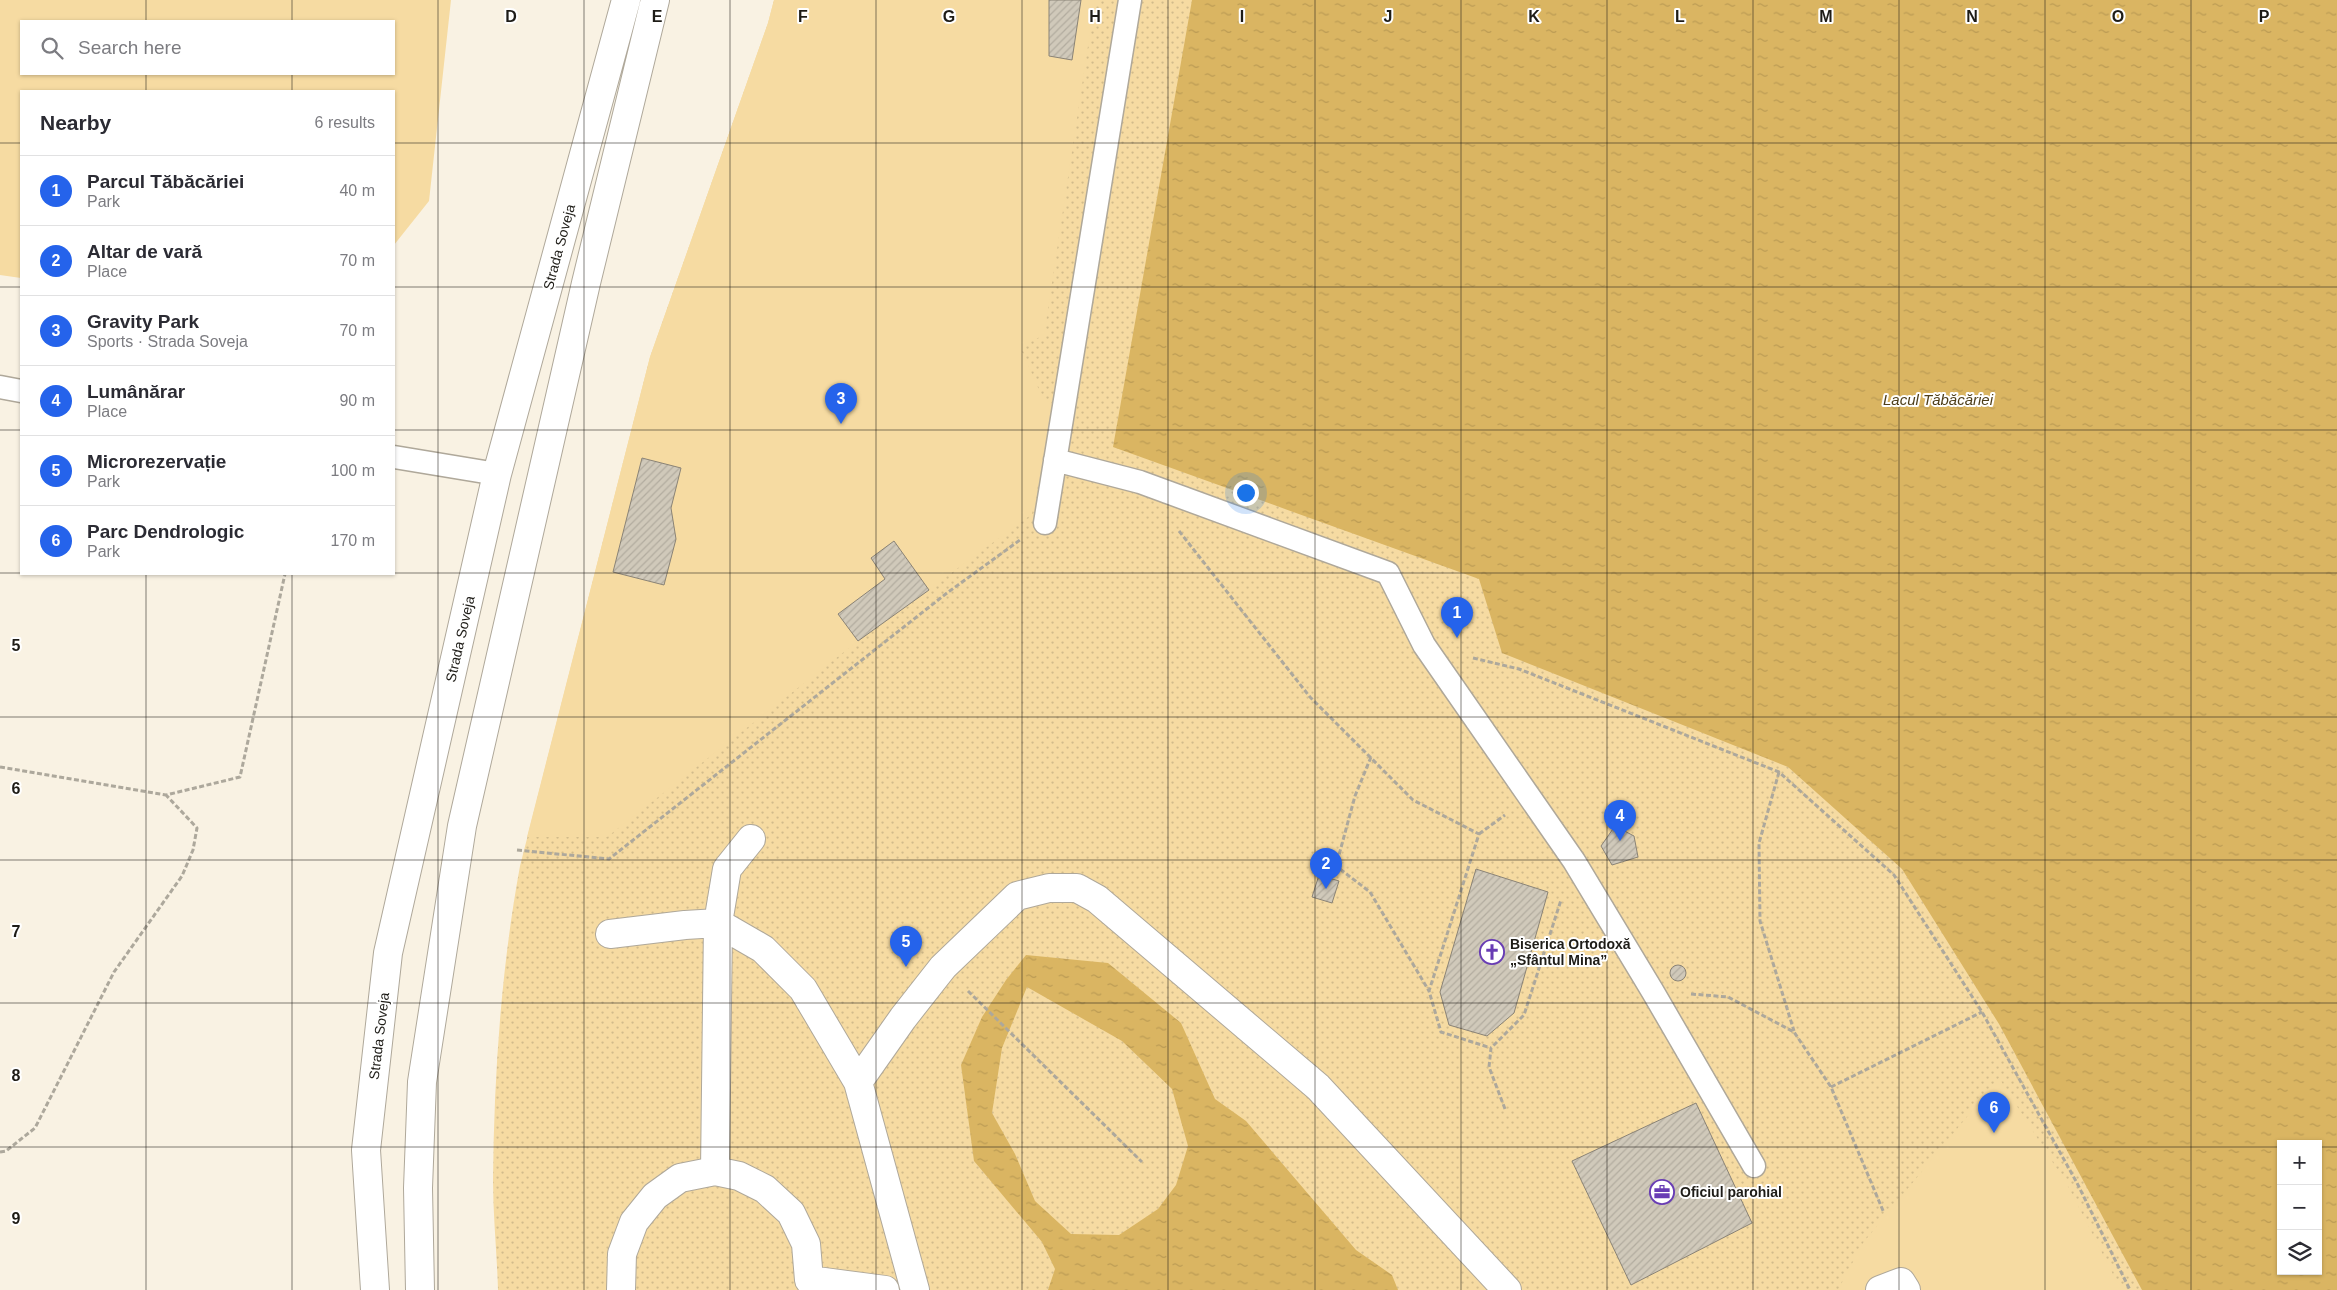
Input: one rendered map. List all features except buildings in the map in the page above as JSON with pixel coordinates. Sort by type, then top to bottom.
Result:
[{"type":"main road","name":"Strada Soveja","points":[[375,1290],[366,1150],[388,953],[497,474],[626,0]]},
{"type":"main road","points":[[420,1290],[418,1188],[422,1082],[462,826],[586,283],[655,0]]},
{"type":"main road","points":[[715,1172],[718,923],[727,869],[751,839]]},
{"type":"main road","points":[[858,1082],[903,1018],[944,967],[1017,896],[1049,888],[1077,888],[1097,899],[1318,1087],[1507,1290]]},
{"type":"main road","points":[[610,934],[718,923],[763,949],[803,989],[858,1082],[915,1290]]},
{"type":"main road","points":[[621,1290],[622,1254],[634,1222],[655,1196],[680,1178],[715,1172],[738,1176],[765,1189],[791,1213],[806,1244],[808,1285],[885,1290]]},
{"type":"main road","points":[[1880,1290],[1901,1282],[1906,1290]]},
{"type":"lane","points":[[1045,522],[1130,0]]},
{"type":"lane","points":[[0,387],[20,391]]},
{"type":"lane","points":[[395,457],[497,474]]},
{"type":"lane","points":[[1055,460],[1140,482],[1388,573],[1424,645],[1574,861],[1754,1166]]},
{"type":"path","points":[[517,850],[609,859],[947,593],[1045,522]]},
{"type":"path","points":[[1177,528],[1310,697],[1413,800],[1479,834],[1429,991]]},
{"type":"path","points":[[0,767],[166,795],[240,777],[285,575]]},
{"type":"path","points":[[1424,645],[1519,669],[1779,772],[1894,875],[1982,1012],[2077,1183],[2130,1290]]},
{"type":"path","points":[[1371,757],[1355,796],[1336,866],[1370,892],[1429,991],[1441,1032],[1491,1048]]},
{"type":"path","points":[[1779,772],[1759,843],[1760,921],[1794,1032],[1831,1087],[1884,1214]]},
{"type":"path","points":[[0,1152],[6,1151],[35,1128],[114,972],[182,876],[193,850],[197,828],[166,795]]},
{"type":"path","points":[[1504,1109],[1489,1066],[1491,1048],[1524,1015],[1574,861]]},
{"type":"path","points":[[1653,992],[1728,997],[1794,1032]]},
{"type":"path","points":[[982,1005],[1142,1162]]},
{"type":"path","points":[[1831,1087],[1982,1012]]},
{"type":"shaded area","points":[[0,0],[451,0],[429,201],[395,244],[395,90],[20,90],[20,278],[0,275]]},
{"type":"shaded area","points":[[774,0],[2337,0],[2337,1290],[498,1290],[493,1180],[495,1101],[503,983],[513,905],[520,866],[650,357],[768,23]]},
{"type":"shaded area","points":[[774,0],[1095,0],[1044,335],[1020,347],[1040,392],[1054,408],[1032,514],[858,641],[607,837],[527,837],[650,357],[768,23]]},
{"type":"shaded area","points":[[1999,1078],[2069,1188],[2121,1290],[1838,1290],[1863,1243]]},
{"type":"water","name":"Lacul Tăbăcăriei","points":[[1192,0],[2337,0],[2337,1290],[2142,1290],[1999,1024],[1902,869],[1788,767],[1502,653],[1479,579],[1113,447]]},
{"type":"water","points":[[1026,955],[1108,963],[1181,1023],[1215,1099],[1246,1121],[1356,1250],[1392,1275],[1398,1290],[1048,1290],[1055,1269],[1042,1242],[974,1161],[961,1065],[982,1017],[1006,980]],"holes":[[[1027,987],[1122,1041],[1172,1089],[1188,1146],[1176,1185],[1158,1209],[1119,1235],[1071,1234],[1035,1201],[1015,1154],[992,1113],[1002,1048]]]},
{"type":"place","name":"Gravity Park","points":[[841,424]]},
{"type":"place","name":"Parcul Tăbăcăriei","points":[[1457,638]]},
{"type":"place","name":"Lumânărar","points":[[1620,841]]},
{"type":"place","name":"Altar de vară","points":[[1326,889]]},
{"type":"place","name":"Biserica Ortodoxă „Sfântul Mina”","points":[[1492,952]]},
{"type":"place","name":"Microrezervație","points":[[906,967]]},
{"type":"place","name":"Parc Dendrologic","points":[[1994,1133]]},
{"type":"place","name":"Oficiul parohial","points":[[1662,1192]]}]
